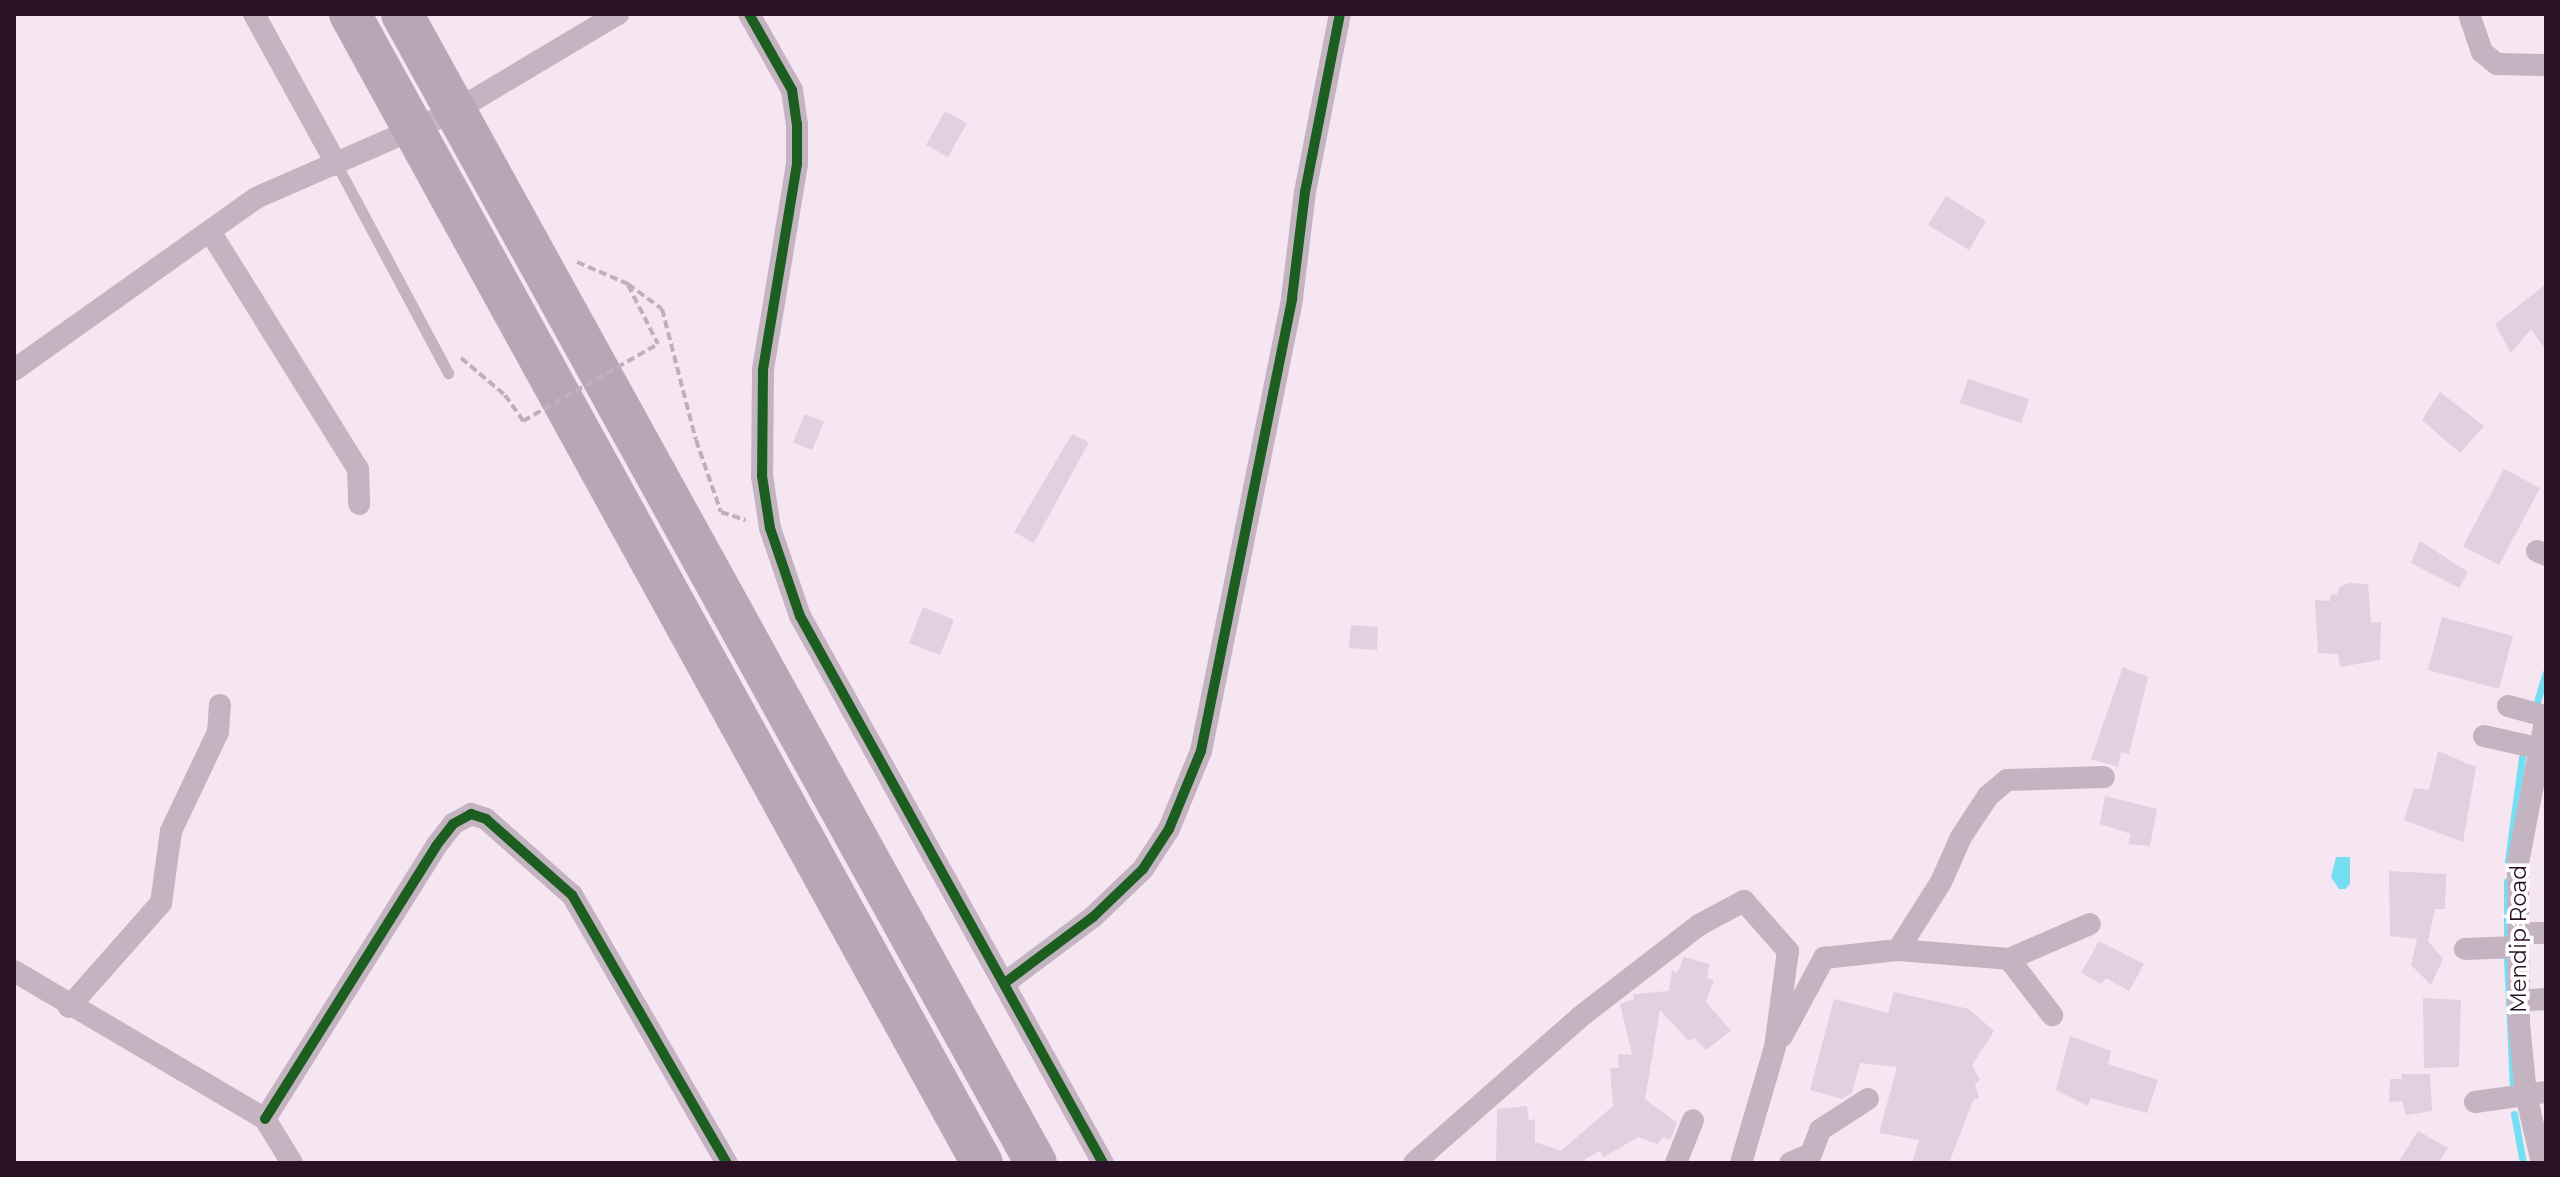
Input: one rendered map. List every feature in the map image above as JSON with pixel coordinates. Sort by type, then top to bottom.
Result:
[{"type":"highway","points":[[350,14],[411,132],[982,1163]]},
{"type":"highway","points":[[402,14],[1036,1163]]},
{"type":"street","points":[[254,14],[337,165]]},
{"type":"street","points":[[14,370],[211,233],[256,198],[455,111],[618,14]]},
{"type":"street","points":[[749,14],[792,90],[797,124],[797,164],[763,370],[762,476],[770,528],[800,616],[1006,982],[1103,1163]]},
{"type":"street","points":[[1006,982],[1093,917],[1143,869],[1169,829],[1201,751],[1283,344],[1305,192],[1340,14]]},
{"type":"street","points":[[2469,14],[2482,52],[2497,64],[2546,65]]},
{"type":"street","points":[[211,233],[358,469],[359,504]]},
{"type":"street","points":[[69,1007],[161,903],[171,831],[218,732],[220,705]]},
{"type":"street","points":[[2508,706],[2546,716]]},
{"type":"street","name":"Mendip Road","points":[[2542,1163],[2536,1094],[2518,1001],[2518,863],[2546,716]]},
{"type":"street","points":[[2484,736],[2541,746]]},
{"type":"street","points":[[1898,950],[1988,796],[2007,780],[2104,777]]},
{"type":"street","points":[[265,1119],[436,846],[453,824],[471,814],[486,819],[572,895],[727,1163]]},
{"type":"street","points":[[1414,1163],[1580,1017],[1699,925],[1744,901],[1788,951],[1775,1047],[1741,1163]]},
{"type":"street","points":[[1775,1047],[1824,958],[1898,950],[2009,959],[2090,924]]},
{"type":"street","points":[[2465,949],[2546,933]]},
{"type":"street","points":[[2009,959],[2052,1015]]},
{"type":"street","points":[[14,971],[69,1007],[265,1119],[292,1163]]},
{"type":"street","points":[[2518,1001],[2546,999]]},
{"type":"street","points":[[2475,1102],[2536,1094]]},
{"type":"street","points":[[1790,1163],[1817,1159],[1820,1130],[1868,1099]]},
{"type":"street","points":[[1676,1163],[1693,1120]]},
{"type":"lane","points":[[337,165],[448,373]]},
{"type":"path","points":[[505,395],[523,421],[658,344],[628,284],[662,309],[696,440],[721,512],[770,528]]},
{"type":"water","points":[[2336,857],[2350,857],[2350,884],[2345,889],[2339,889],[2331,877]]},
{"type":"building","points":[[945,111],[967,123],[948,157],[926,145]]},
{"type":"building","points":[[1946,196],[1986,221],[1969,250],[1928,225]]},
{"type":"building","points":[[2546,284],[2546,351],[2531,329],[2511,353],[2495,324]]},
{"type":"building","points":[[1968,379],[2029,399],[2021,423],[1960,403]]},
{"type":"building","points":[[2440,392],[2484,426],[2460,453],[2422,420]]},
{"type":"building","points":[[805,414],[824,422],[812,450],[793,442]]},
{"type":"building","points":[[1072,434],[1089,442],[1034,543],[1014,532]]},
{"type":"building","points":[[2504,469],[2540,488],[2499,565],[2463,546]]},
{"type":"building","points":[[2420,541],[2468,572],[2459,588],[2411,563]]},
{"type":"building","points":[[2349,583],[2368,584],[2371,623],[2381,622],[2380,660],[2340,667],[2338,654],[2318,653],[2315,600],[2330,601],[2331,594],[2337,595],[2339,587]]},
{"type":"building","points":[[923,607],[954,620],[940,655],[909,643]]},
{"type":"building","points":[[2442,617],[2513,636],[2499,689],[2428,670]]},
{"type":"building","points":[[1351,625],[1378,627],[1377,650],[1349,648]]},
{"type":"building","points":[[2123,667],[2148,677],[2129,754],[2121,752],[2118,767],[2091,759]]},
{"type":"building","points":[[2438,751],[2476,767],[2463,842],[2404,820],[2414,788],[2429,790]]},
{"type":"building","points":[[2105,796],[2157,809],[2150,846],[2128,844],[2131,834],[2100,824]]},
{"type":"building","points":[[2389,871],[2446,874],[2445,909],[2435,909],[2428,941],[2443,959],[2431,985],[2411,965],[2417,939],[2390,936]]},
{"type":"building","points":[[2099,941],[2144,964],[2129,991],[2106,978],[2101,984],[2081,973]]},
{"type":"building","points":[[1684,957],[1709,964],[1707,978],[1714,980],[1706,1002],[1731,1031],[1706,1050],[1694,1038],[1689,1041],[1660,1010],[1645,1099],[1677,1123],[1670,1140],[1663,1137],[1657,1144],[1638,1137],[1604,1157],[1600,1151],[1585,1159],[1587,1163],[1496,1163],[1497,1109],[1527,1106],[1529,1121],[1535,1119],[1535,1142],[1561,1151],[1613,1106],[1610,1068],[1619,1068],[1618,1054],[1632,1055],[1620,1004],[1634,999],[1633,994],[1669,991],[1672,970],[1677,973]]},
{"type":"building","points":[[1894,992],[1969,1009],[1994,1031],[1972,1065],[1980,1080],[1975,1084],[1979,1098],[1973,1100],[1949,1163],[1912,1163],[1919,1140],[1879,1133],[1897,1067],[1860,1063],[1852,1093],[1842,1099],[1810,1090],[1834,999],[1888,1013]]},
{"type":"building","points":[[2423,998],[2461,1000],[2459,1067],[2424,1068]]},
{"type":"building","points":[[2070,1036],[2111,1051],[2108,1064],[2158,1080],[2147,1113],[2091,1098],[2088,1106],[2056,1090]]},
{"type":"building","points":[[2401,1074],[2430,1074],[2432,1111],[2406,1115],[2402,1101],[2389,1102],[2390,1079],[2402,1079]]},
{"type":"building","points":[[2418,1131],[2448,1148],[2438,1163],[2398,1163]]},
{"type":"waterway","points":[[2535,708],[2546,673]]},
{"type":"waterway","points":[[2508,861],[2522,757]]},
{"type":"waterway","points":[[2507,881],[2507,935]]},
{"type":"waterway","points":[[2507,957],[2513,1089]]},
{"type":"waterway","points":[[2514,1114],[2523,1163]]},
{"type":"cycle path","points":[[749,14],[792,90],[797,124],[797,164],[763,370],[762,476],[770,528],[800,616],[1103,1163]]},
{"type":"cycle path","points":[[1006,982],[1093,917],[1143,869],[1169,829],[1201,751],[1292,298],[1305,192],[1340,14]]},
{"type":"cycle path","points":[[265,1119],[436,846],[453,824],[471,814],[486,819],[572,895],[727,1163]]}]
